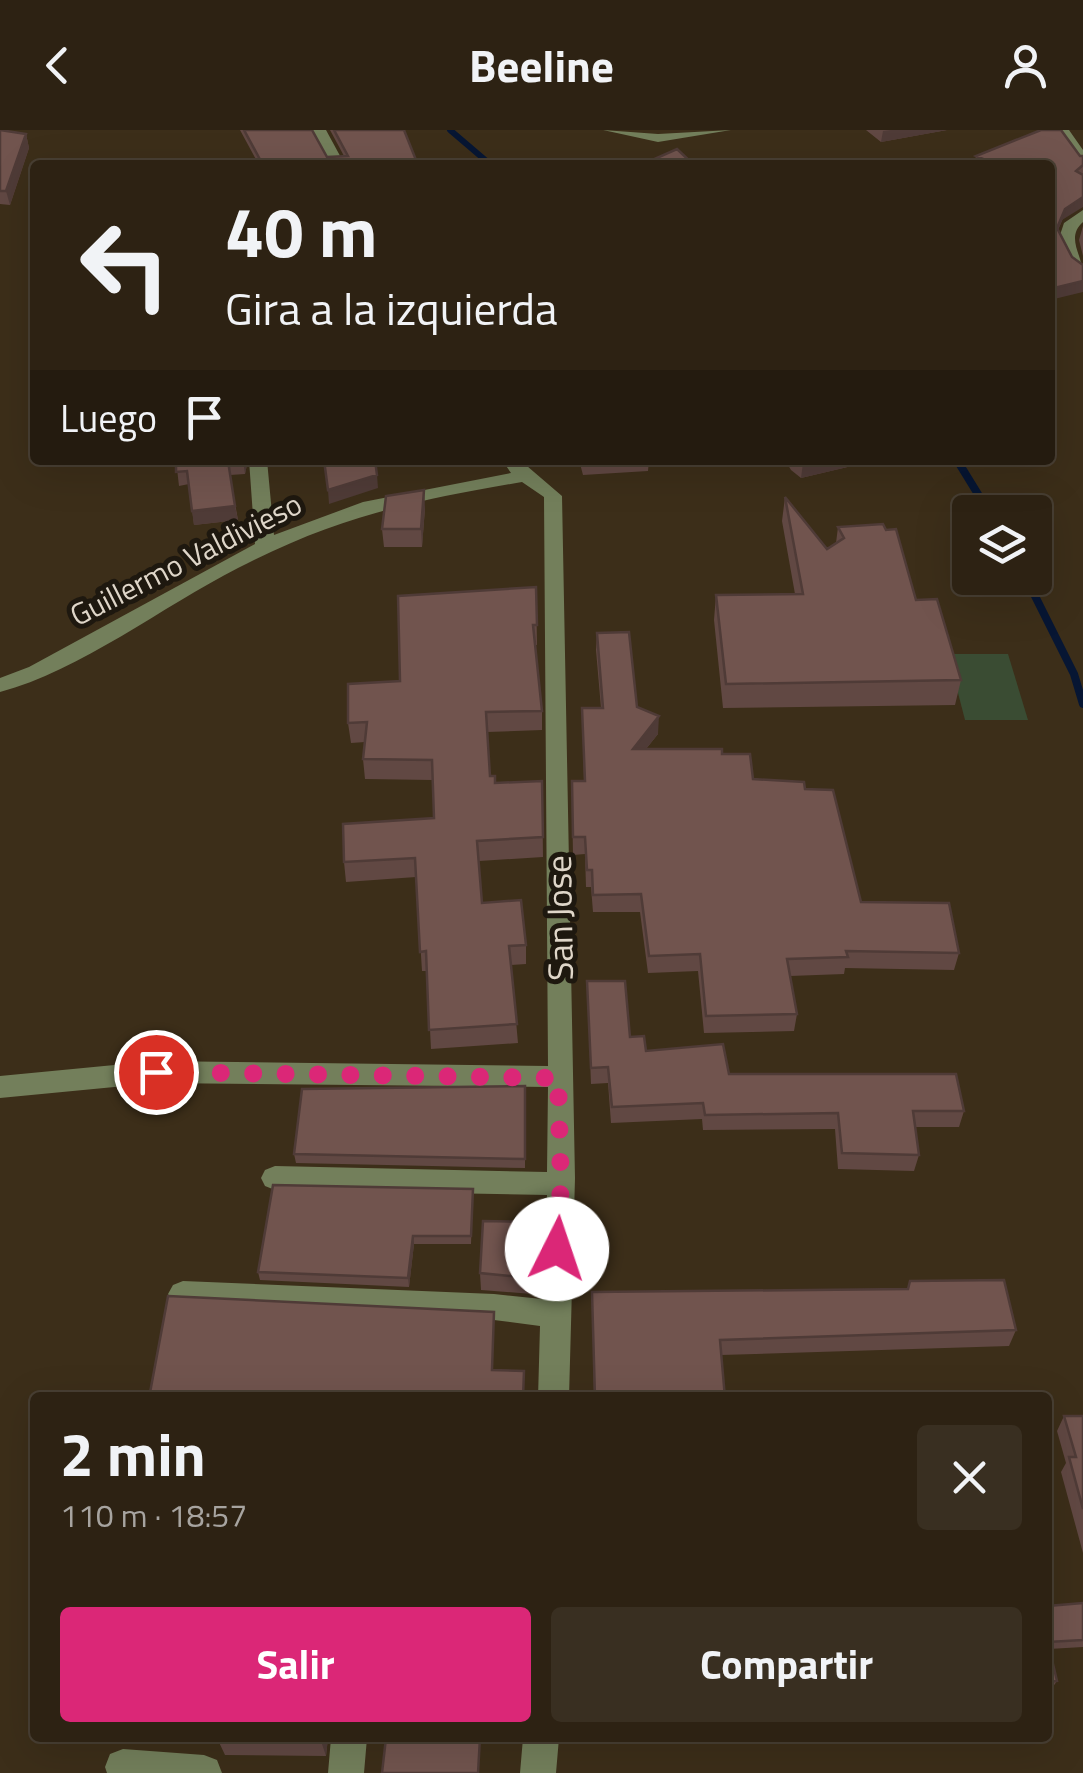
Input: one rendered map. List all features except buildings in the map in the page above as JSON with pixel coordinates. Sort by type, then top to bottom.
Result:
[{"type":"street","points":[[320,130],[335,160]]},
{"type":"street","points":[[610,130],[658,138],[724,130]]},
{"type":"street","points":[[1062,130],[1083,160]]},
{"type":"street","points":[[1083,215],[1071,221],[1066,231],[1066,247],[1083,270]]},
{"type":"street","points":[[258,465],[265,546]]},
{"type":"street","name":"Guillermo Valdivieso","points":[[0,686],[37,672],[265,546],[351,512],[516,468]]},
{"type":"street","name":"San Jose","points":[[516,468],[552,496],[561,990],[561,1184],[553,1392]]},
{"type":"street","points":[[0,1087],[156,1072],[558,1078]]},
{"type":"street","points":[[274,1178],[561,1184]]},
{"type":"street","points":[[183,1294],[494,1307],[553,1314]]},
{"type":"street","points":[[346,1773],[349,1742]]},
{"type":"street","points":[[538,1773],[541,1742]]},
{"type":"street","points":[[124,1767],[204,1773]]},
{"type":"green space","points":[[948,654],[1008,654],[1028,720],[965,720]]},
{"type":"waterway","points":[[450,130],[485,160]]},
{"type":"waterway","points":[[960,465],[979,495]]},
{"type":"waterway","points":[[1034,595],[1074,674],[1083,704]]},
{"type":"route","points":[[156,1072],[558,1078],[561,1184],[557,1249]]}]
